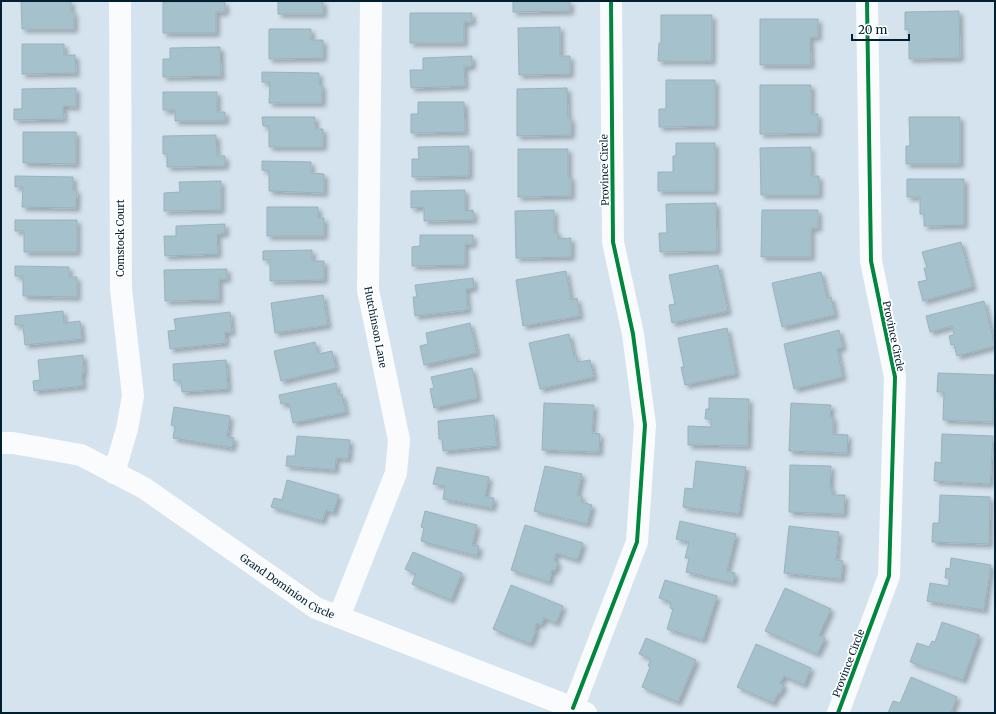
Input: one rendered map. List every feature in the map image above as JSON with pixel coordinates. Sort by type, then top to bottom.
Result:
[{"type":"street","name":"Comstock Court","points":[[114,473],[127,429],[133,396],[120,283],[120,1]]},
{"type":"street","name":"Hutchinson Lane","points":[[339,617],[396,473],[399,440],[368,290],[371,1]]},
{"type":"street","name":"Province Circle","points":[[580,711],[637,542],[645,424],[633,334],[613,242],[611,1]]},
{"type":"street","name":"Province Circle","points":[[838,713],[890,576],[895,377],[871,261],[867,1]]},
{"type":"street","name":"Grand Dominion Circle","points":[[1,443],[13,443],[81,455],[144,488],[316,608],[580,711]]},
{"type":"building","points":[[21,1],[71,1],[71,12],[74,12],[74,29],[22,29]]},
{"type":"building","points":[[278,1],[323,1],[323,14],[278,14]]},
{"type":"building","points":[[513,1],[570,1],[570,11],[513,12]]},
{"type":"building","points":[[163,2],[225,2],[225,12],[216,12],[216,33],[163,33]]},
{"type":"building","points":[[959,11],[960,58],[909,59],[909,29],[905,30],[905,12]]},
{"type":"building","points":[[410,13],[472,13],[472,22],[464,22],[464,43],[410,43]]},
{"type":"building","points":[[661,15],[712,15],[712,61],[658,61],[659,43],[661,43]]},
{"type":"building","points":[[760,19],[818,19],[818,37],[810,37],[811,65],[760,65]]},
{"type":"building","points":[[560,27],[560,56],[570,56],[570,74],[519,75],[518,28]]},
{"type":"building","points":[[269,29],[311,29],[311,40],[323,40],[323,58],[269,59]]},
{"type":"building","points":[[22,44],[64,44],[64,55],[75,55],[76,73],[22,74]]},
{"type":"building","points":[[220,47],[221,76],[163,77],[163,59],[170,59],[170,48]]},
{"type":"building","points":[[472,56],[472,66],[464,67],[465,86],[411,88],[410,70],[423,70],[423,58]]},
{"type":"building","points":[[262,72],[319,73],[319,85],[322,85],[322,103],[269,103],[270,82],[262,82]]},
{"type":"building","points":[[666,80],[715,80],[715,126],[659,127],[659,109],[666,109]]},
{"type":"building","points":[[760,85],[811,85],[811,114],[818,114],[818,133],[760,134]]},
{"type":"building","points":[[76,88],[76,107],[63,106],[64,119],[14,120],[14,109],[22,109],[22,89]]},
{"type":"building","points":[[567,88],[568,118],[571,118],[571,135],[517,136],[517,89]]},
{"type":"building","points":[[163,92],[217,92],[217,112],[225,112],[225,121],[175,121],[175,110],[163,110]]},
{"type":"building","points":[[418,102],[464,102],[465,132],[411,133],[411,114],[418,114]]},
{"type":"building","points":[[262,117],[315,117],[315,129],[323,129],[323,147],[269,147],[269,126],[263,126]]},
{"type":"building","points":[[909,117],[960,117],[960,164],[906,164],[906,146],[910,146]]},
{"type":"building","points":[[23,132],[76,132],[76,164],[23,163]]},
{"type":"building","points":[[216,135],[217,156],[225,156],[225,166],[167,167],[167,154],[163,154],[163,136]]},
{"type":"building","points":[[676,143],[715,143],[715,191],[658,191],[658,172],[673,172],[673,156],[676,156]]},
{"type":"building","points":[[469,146],[469,176],[412,177],[412,159],[419,159],[418,147]]},
{"type":"building","points":[[811,147],[811,176],[819,176],[819,195],[761,195],[760,148]]},
{"type":"building","points":[[518,149],[568,149],[568,177],[571,177],[571,196],[518,197]]},
{"type":"building","points":[[262,161],[311,162],[311,173],[324,174],[324,193],[269,191],[269,171],[262,170]]},
{"type":"building","points":[[15,176],[73,177],[73,190],[77,190],[76,208],[22,207],[23,187],[15,187]]},
{"type":"building","points":[[907,179],[964,179],[964,225],[924,226],[924,214],[920,214],[920,197],[907,197]]},
{"type":"building","points":[[221,181],[221,210],[164,211],[164,193],[180,192],[179,182]]},
{"type":"building","points":[[465,190],[465,211],[473,210],[474,220],[424,221],[424,207],[411,208],[411,191]]},
{"type":"building","points":[[716,203],[717,251],[660,252],[659,233],[667,233],[666,204]]},
{"type":"building","points":[[267,207],[318,207],[318,218],[324,218],[324,236],[267,236]]},
{"type":"building","points":[[554,210],[554,232],[558,232],[558,239],[571,238],[571,257],[516,258],[515,211]]},
{"type":"building","points":[[762,210],[818,210],[818,228],[811,228],[811,257],[761,257]]},
{"type":"building","points":[[15,220],[77,220],[77,252],[24,252],[24,231],[15,231]]},
{"type":"building","points":[[225,224],[225,233],[217,234],[218,254],[165,256],[164,236],[176,236],[176,226]]},
{"type":"building","points":[[420,235],[473,235],[473,244],[465,244],[465,265],[412,266],[412,247],[420,246]]},
{"type":"building","points":[[961,242],[973,287],[923,301],[918,282],[927,280],[924,268],[927,268],[922,252]]},
{"type":"building","points":[[312,250],[312,261],[324,261],[324,280],[270,281],[270,260],[263,260],[263,251]]},
{"type":"building","points":[[718,265],[728,311],[672,323],[669,305],[675,304],[669,275]]},
{"type":"building","points":[[15,266],[69,267],[69,277],[77,277],[77,297],[23,296],[23,276],[15,276]]},
{"type":"building","points":[[227,269],[227,279],[219,279],[219,300],[165,301],[164,270]]},
{"type":"building","points":[[566,271],[571,300],[577,298],[580,316],[523,326],[516,280]]},
{"type":"building","points":[[821,272],[827,298],[831,297],[835,315],[782,327],[772,283]]},
{"type":"building","points":[[473,278],[474,288],[466,289],[468,310],[415,316],[413,297],[417,297],[415,285]]},
{"type":"building","points":[[323,295],[328,325],[275,333],[271,303]]},
{"type":"building","points":[[984,301],[995,346],[957,356],[954,344],[951,345],[949,336],[954,335],[952,326],[930,332],[926,316]]},
{"type":"building","points":[[63,311],[64,323],[80,321],[82,339],[25,345],[23,325],[15,325],[15,316]]},
{"type":"building","points":[[230,312],[232,332],[225,332],[226,343],[170,349],[168,331],[176,330],[174,319]]},
{"type":"building","points":[[470,323],[477,353],[424,365],[420,346],[428,344],[426,333]]},
{"type":"building","points":[[727,328],[736,374],[685,385],[681,367],[684,367],[678,338]]},
{"type":"building","points":[[839,330],[843,347],[837,349],[843,377],[794,389],[784,344]]},
{"type":"building","points":[[569,334],[574,356],[576,355],[577,362],[590,360],[594,377],[540,389],[529,343]]},
{"type":"building","points":[[315,342],[318,354],[332,351],[336,368],[281,381],[274,351]]},
{"type":"building","points":[[83,355],[83,386],[34,391],[33,381],[40,380],[38,360]]},
{"type":"building","points":[[226,360],[228,389],[182,392],[181,381],[174,381],[173,364]]},
{"type":"building","points":[[472,368],[478,398],[434,408],[430,389],[434,388],[431,377]]},
{"type":"building","points":[[938,373],[994,375],[993,422],[943,420],[944,392],[937,392]]},
{"type":"building","points":[[336,383],[338,395],[342,394],[346,412],[293,423],[289,403],[281,404],[279,395]]},
{"type":"building","points":[[709,398],[749,399],[748,446],[688,445],[688,426],[711,427],[711,419],[705,419],[706,409],[709,409]]},
{"type":"building","points":[[544,403],[594,405],[592,433],[600,434],[599,452],[542,450]]},
{"type":"building","points":[[791,403],[831,405],[830,417],[833,417],[833,434],[848,435],[847,453],[789,451]]},
{"type":"building","points":[[174,407],[230,416],[227,437],[234,438],[232,448],[173,438],[175,426],[171,425]]},
{"type":"building","points":[[494,415],[497,446],[443,451],[442,439],[439,439],[438,421]]},
{"type":"building","points":[[942,434],[993,436],[990,484],[934,481],[935,462],[941,463]]},
{"type":"building","points":[[297,436],[350,440],[348,459],[336,458],[335,470],[286,466],[287,456],[295,456]]},
{"type":"building","points":[[696,461],[746,467],[739,514],[683,507],[685,488],[693,489]]},
{"type":"building","points":[[790,465],[831,466],[830,488],[832,488],[832,495],[845,495],[844,514],[789,512]]},
{"type":"building","points":[[545,466],[582,474],[577,495],[582,496],[581,502],[592,505],[587,524],[534,511]]},
{"type":"building","points":[[437,467],[489,477],[485,497],[494,498],[492,508],[443,499],[445,486],[433,484]]},
{"type":"building","points":[[287,480],[339,495],[333,513],[326,510],[322,521],[271,507],[274,498],[282,500]]},
{"type":"building","points":[[940,495],[990,497],[989,544],[932,542],[933,523],[939,523]]},
{"type":"building","points":[[425,511],[477,525],[472,545],[479,546],[477,556],[421,541],[424,528],[421,527]]},
{"type":"building","points":[[680,521],[736,534],[727,571],[735,573],[733,583],[686,572],[689,558],[685,558],[689,542],[676,539]]},
{"type":"building","points":[[525,525],[583,543],[577,560],[556,553],[554,561],[558,562],[555,571],[552,570],[549,582],[511,570]]},
{"type":"building","points":[[789,526],[839,532],[836,560],[843,561],[841,579],[784,573]]},
{"type":"building","points":[[413,552],[462,573],[451,600],[412,584],[416,574],[405,569]]},
{"type":"building","points":[[951,558],[991,565],[984,610],[927,601],[930,583],[948,586],[950,578],[945,578],[946,568],[950,569]]},
{"type":"building","points":[[665,580],[717,596],[703,640],[667,629],[673,609],[670,608],[671,602],[659,598]]},
{"type":"building","points":[[511,585],[563,606],[556,623],[544,618],[541,625],[537,623],[534,631],[536,631],[530,644],[493,629]]},
{"type":"building","points":[[785,588],[831,609],[819,635],[825,638],[817,654],[765,631]]},
{"type":"building","points":[[942,622],[979,635],[963,680],[910,662],[917,643],[929,647],[932,641],[935,642]]},
{"type":"building","points":[[646,638],[696,660],[678,702],[642,687],[650,667],[648,666],[651,659],[639,654]]},
{"type":"building","points":[[756,644],[811,668],[804,685],[784,676],[780,683],[784,685],[780,694],[778,693],[773,703],[737,687]]},
{"type":"building","points":[[911,677],[957,697],[951,713],[888,713],[893,701],[900,703]]},
{"type":"cycle path","points":[[573,708],[637,542],[645,425],[633,334],[613,242],[611,1]]},
{"type":"cycle path","points":[[838,713],[889,576],[895,377],[871,261],[867,1]]}]
